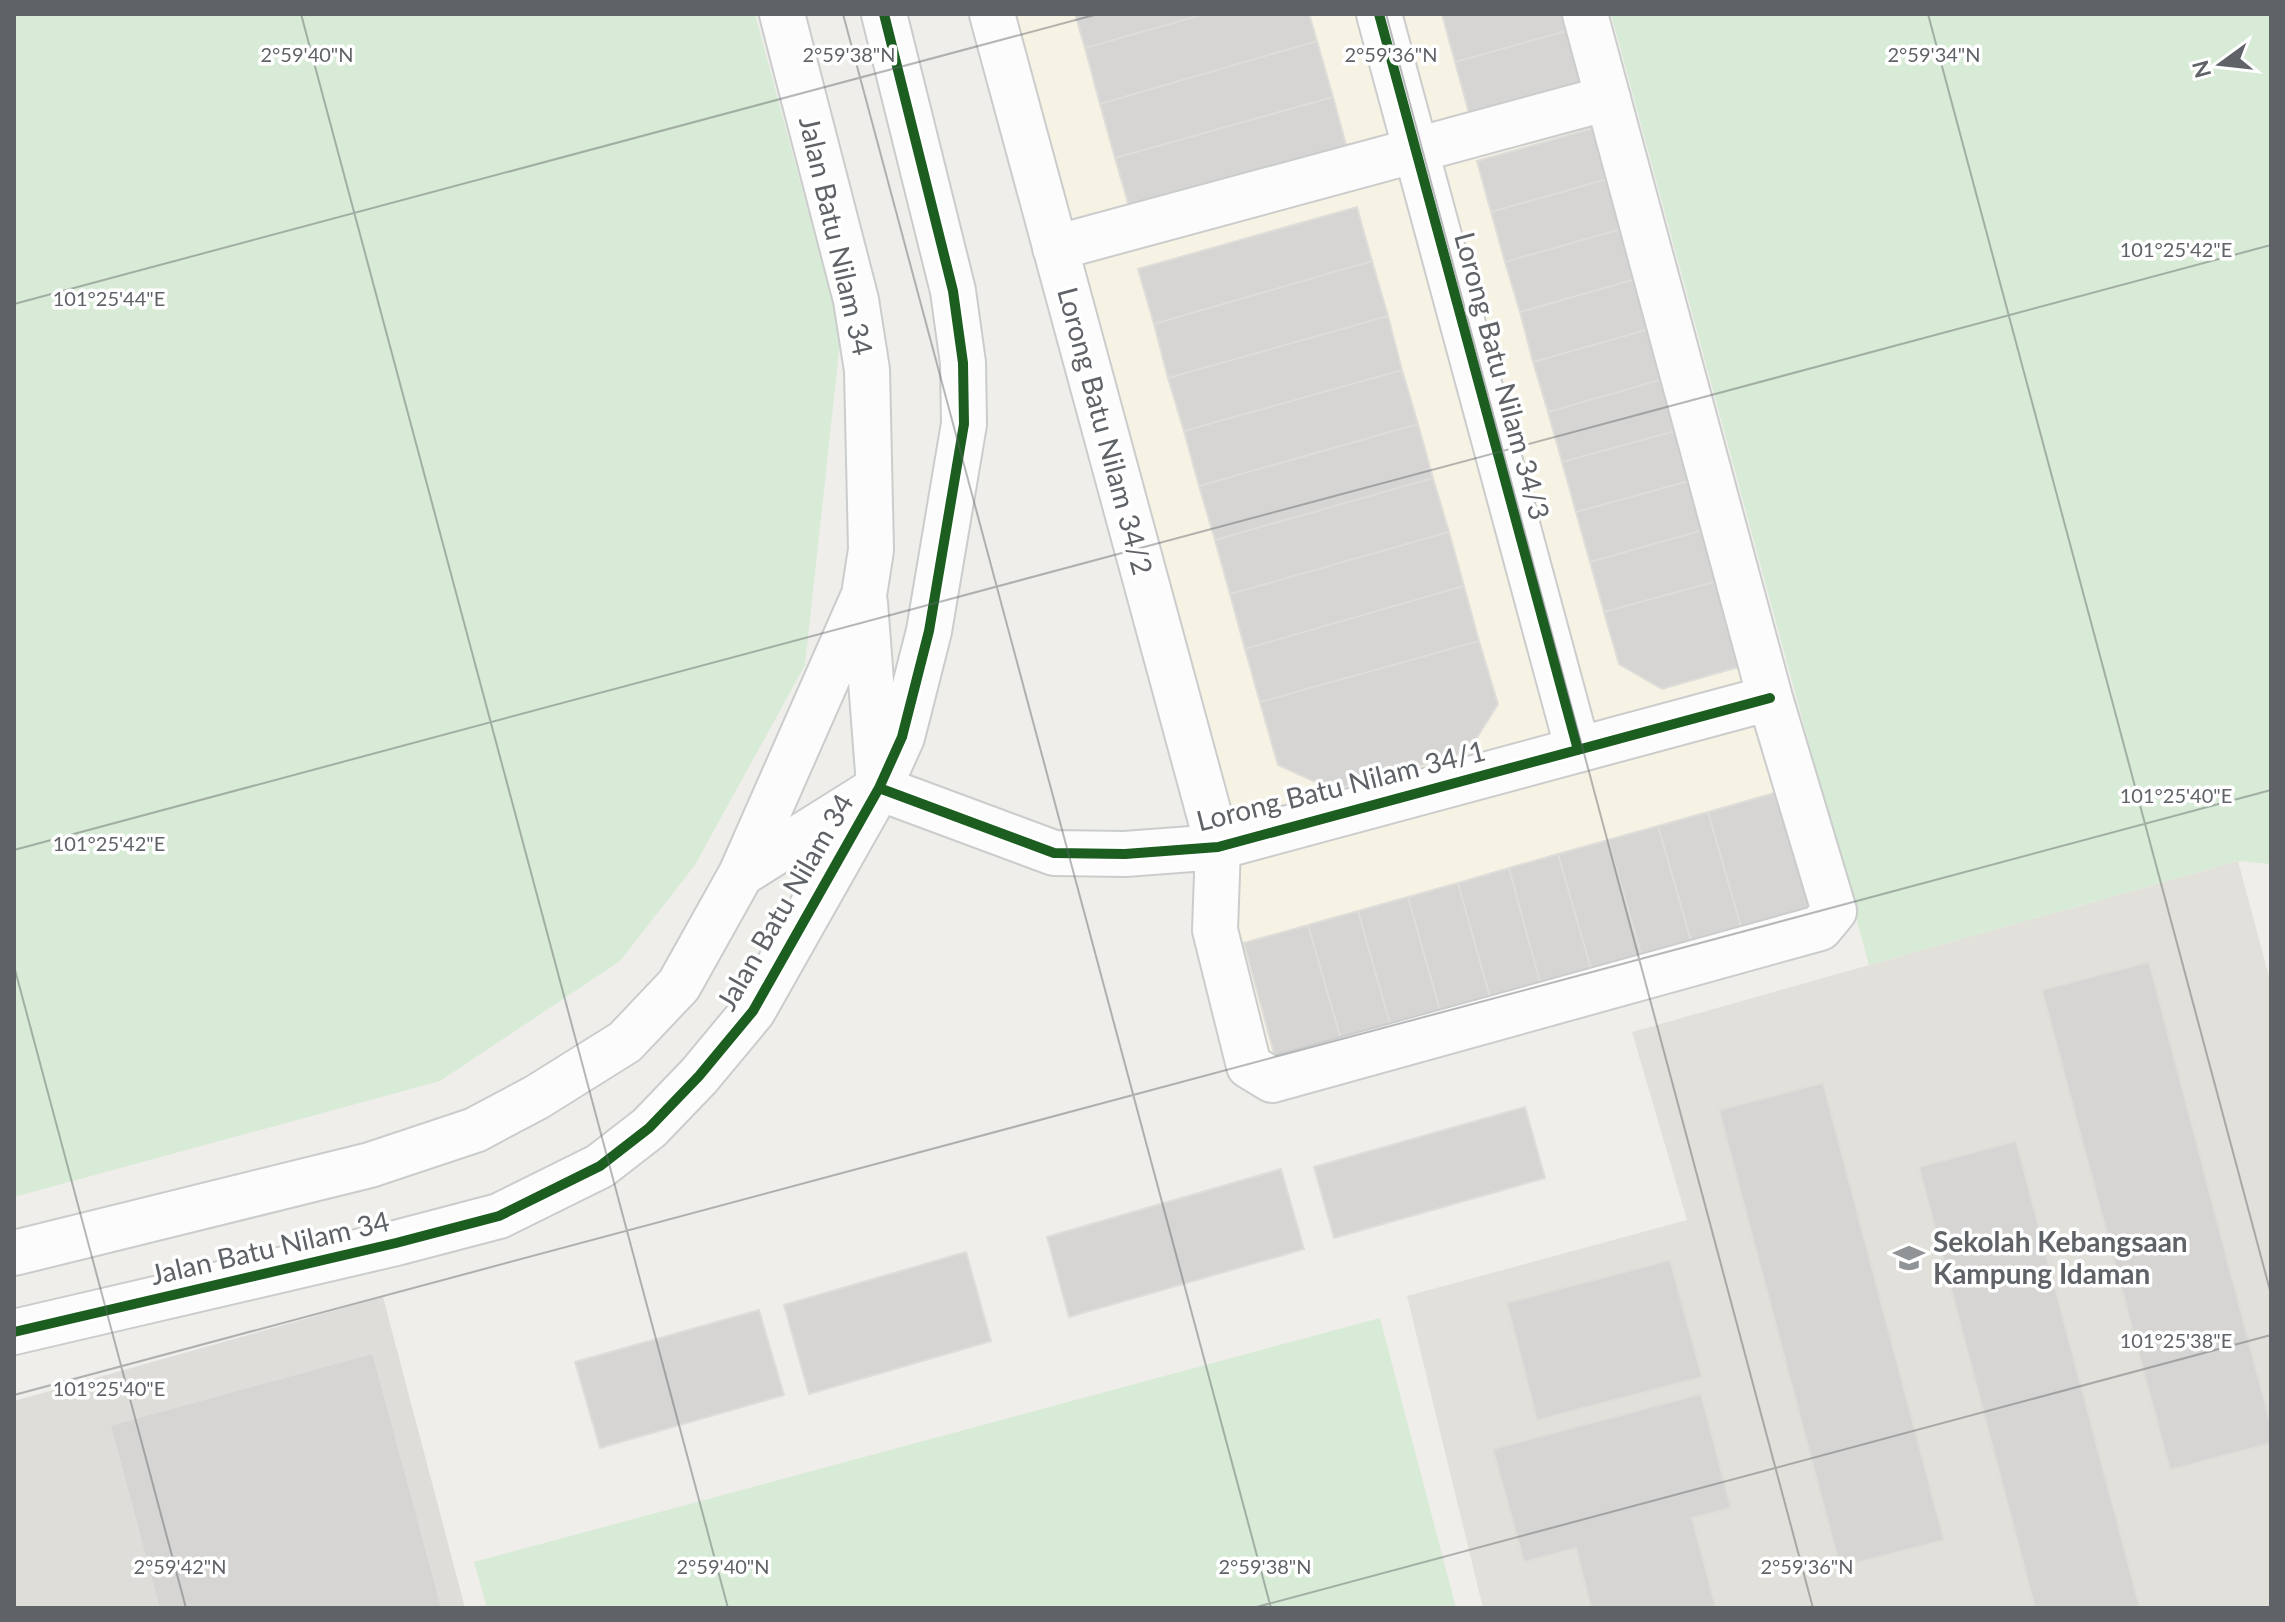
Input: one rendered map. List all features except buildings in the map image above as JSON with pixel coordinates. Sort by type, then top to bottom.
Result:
[{"type":"street","name":"Jalan Batu Nilam 34","points":[[14,1253],[370,1165],[475,1130],[537,1097],[625,1042],[679,985],[741,874],[864,595],[871,550],[867,370],[856,300],[782,14]]},
{"type":"street","name":"Jalan Batu Nilam 34","points":[[14,1332],[499,1216],[600,1166],[649,1128],[699,1076],[753,1011],[879,788],[902,737],[915,691],[964,424],[963,363],[953,291],[884,14]]},
{"type":"street","name":"Lorong Batu Nilam 34/2","points":[[992,14],[1218,847],[1215,930],[1249,1066],[1272,1080],[1820,928],[1834,911],[1770,698]]},
{"type":"street","name":"Lorong Batu Nilam 34/3","points":[[1379,14],[1578,750]]},
{"type":"street","points":[[1585,14],[1770,698]]},
{"type":"street","points":[[1055,248],[1608,98]]},
{"type":"street","points":[[741,874],[879,788],[864,595]]},
{"type":"street","name":"Lorong Batu Nilam 34/1","points":[[879,788],[1054,853],[1125,854],[1218,847],[1770,698]]},
{"type":"shaded area","points":[[1012,14],[1599,14],[1847,910],[1272,1067],[1228,905]]},
{"type":"shaded area","name":"Sekolah Kebangsaan Kampung Idaman","points":[[2238,861],[2271,984],[2271,1608],[1483,1608],[1407,1296],[1687,1220],[1632,1032]]},
{"type":"shaded area","points":[[383,1297],[465,1608],[14,1608],[14,1401]]},
{"type":"green space","points":[[14,14],[755,14],[841,333],[805,665],[695,865],[620,961],[440,1081],[14,1197]]},
{"type":"green space","points":[[1611,14],[2271,14],[2271,864],[2238,861],[1869,965]]},
{"type":"green space","points":[[1380,1318],[1456,1608],[487,1608],[474,1562]]},
{"type":"cycle path","points":[[14,1332],[499,1216],[600,1166],[649,1128],[699,1076],[753,1011],[879,788],[902,737],[929,631],[964,424],[963,363],[953,291],[884,14]]},
{"type":"cycle path","points":[[1379,14],[1578,750]]},
{"type":"cycle path","points":[[879,788],[1054,853],[1125,854],[1218,847],[1770,698]]},
{"type":"place","name":"Sekolah Kebangsaan Kampung Idaman","points":[[1909,1258]]}]
